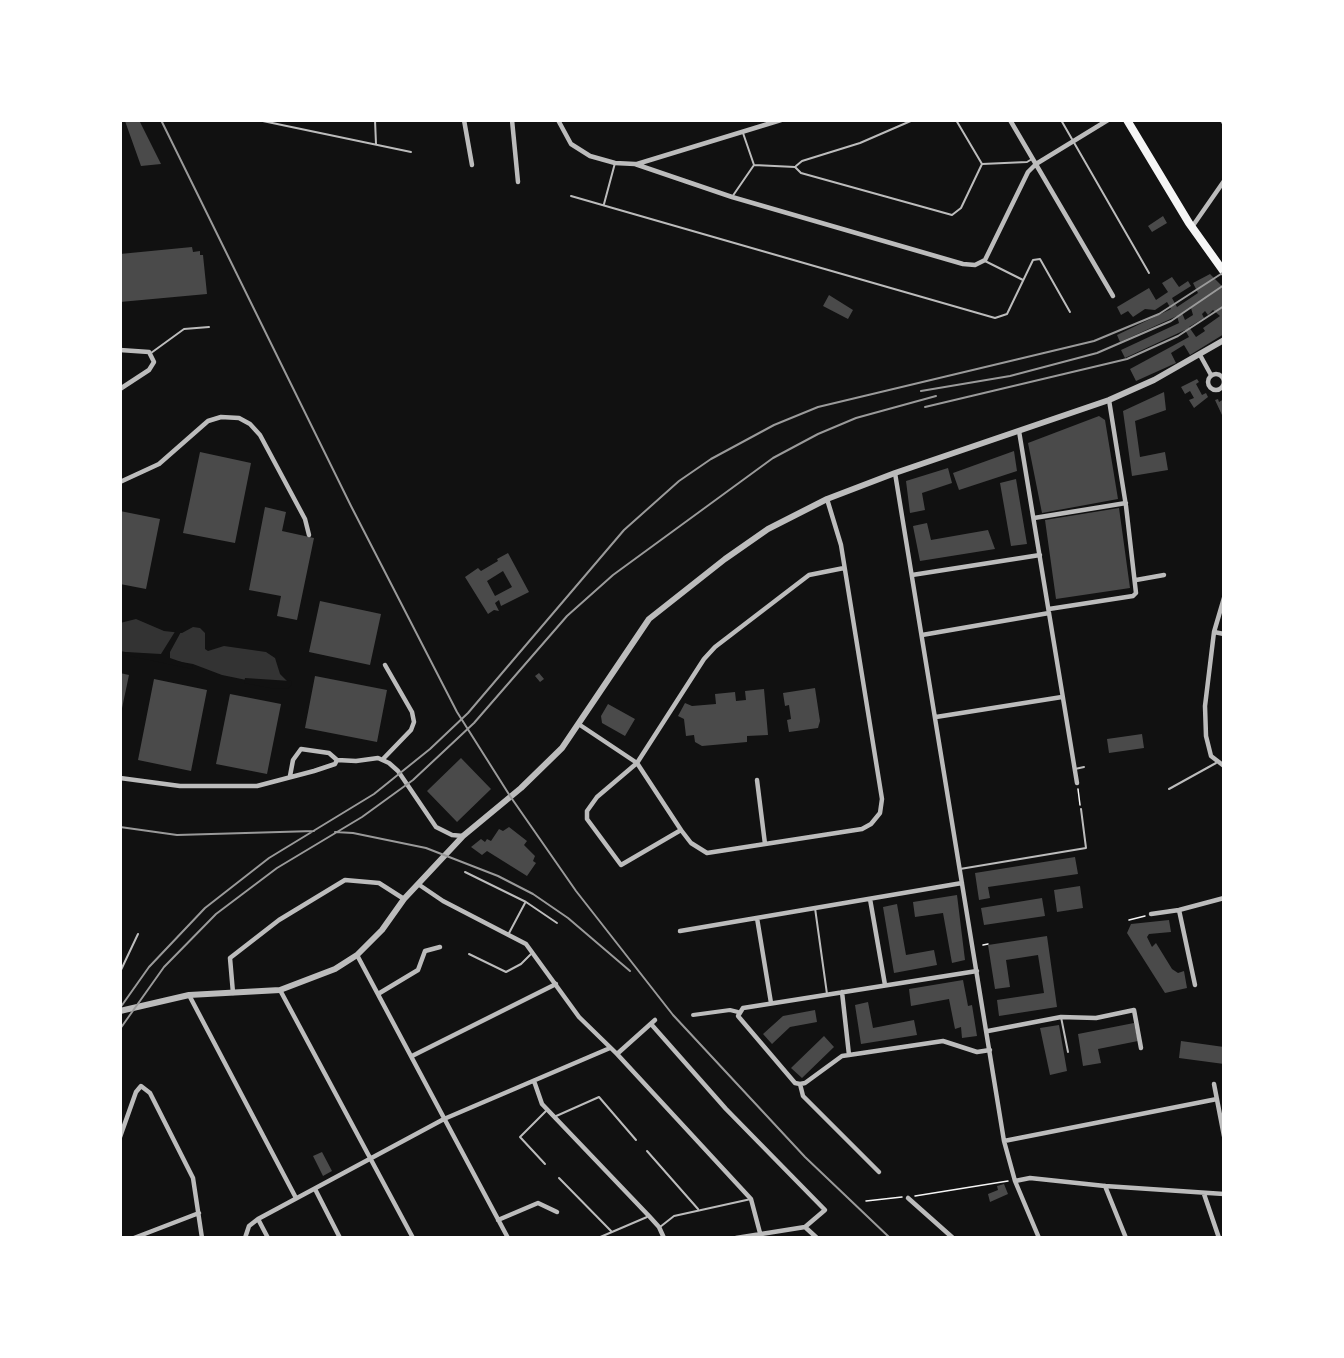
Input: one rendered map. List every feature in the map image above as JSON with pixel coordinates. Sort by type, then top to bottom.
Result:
[{"type":"main road","points":[[1127,120],[1192,227],[1224,272]]},
{"type":"street","points":[[464,120],[472,165]]},
{"type":"street","points":[[512,120],[518,182]]},
{"type":"street","points":[[558,120],[566,137],[581,151],[615,163],[635,164],[732,197],[963,264],[975,265],[985,260],[1022,181],[1036,164],[1108,120]]},
{"type":"street","points":[[635,164],[780,120]]},
{"type":"street","points":[[1010,120],[1113,296]]},
{"type":"street","points":[[1192,227],[1224,181]]},
{"type":"street","points":[[120,1011],[189,995],[280,990],[335,969],[357,955],[382,930],[404,900],[463,836],[537,774],[580,725],[649,619],[679,593],[768,529],[827,499],[895,473],[1109,400],[1154,380],[1224,340]]},
{"type":"street","points":[[120,350],[152,353],[154,358],[153,367],[120,389]]},
{"type":"street","points":[[1200,354],[1211,375]]},
{"type":"street","points":[[922,635],[1133,596],[1136,593],[1126,503],[1109,400]]},
{"type":"street","points":[[120,482],[159,464],[208,421],[220,417],[239,418],[250,424],[260,435],[305,519],[309,535]]},
{"type":"street","points":[[1019,431],[1049,595],[1049,611],[1077,783]]},
{"type":"street","points":[[895,473],[988,1031],[1004,1141],[1015,1180],[1039,1238]]},
{"type":"street","points":[[580,725],[637,763],[691,843],[707,853],[862,829],[871,824],[880,813],[882,799],[841,545],[827,499]]},
{"type":"street","points":[[1034,518],[1126,503]]},
{"type":"street","points":[[912,574],[1040,555]]},
{"type":"street","points":[[681,830],[621,865],[587,819],[589,806],[637,763],[704,659],[716,646],[809,575],[844,568]]},
{"type":"street","points":[[1136,580],[1164,575]]},
{"type":"street","points":[[1224,598],[1214,632],[1205,706],[1206,736],[1216,762],[1224,766]]},
{"type":"street","points":[[1214,632],[1224,634]]},
{"type":"street","points":[[290,776],[293,760],[300,749],[329,753],[338,760],[383,759],[411,730],[414,722],[412,712],[385,665]]},
{"type":"street","points":[[936,717],[1062,697]]},
{"type":"street","points":[[383,759],[403,778],[436,827],[452,835],[463,836]]},
{"type":"street","points":[[120,778],[180,786],[224,788],[268,784],[321,769],[335,764],[338,760]]},
{"type":"street","points":[[757,780],[765,844]]},
{"type":"street","points":[[233,993],[230,958],[279,920],[345,880],[379,883],[404,900]]},
{"type":"street","points":[[680,931],[962,883]]},
{"type":"street","points":[[418,884],[443,901],[526,944],[579,1017],[617,1054],[751,1199],[760,1233]]},
{"type":"street","points":[[1151,914],[1179,910],[1224,898]]},
{"type":"street","points":[[870,899],[885,985]]},
{"type":"street","points":[[1179,910],[1195,985]]},
{"type":"street","points":[[757,918],[771,1003]]},
{"type":"street","points":[[378,994],[418,970],[425,951],[440,947]]},
{"type":"street","points":[[357,955],[508,1238]]},
{"type":"street","points":[[738,1012],[743,1008],[771,1003],[977,970]]},
{"type":"street","points":[[412,1056],[556,984]]},
{"type":"street","points":[[280,990],[413,1238]]},
{"type":"street","points":[[842,992],[849,1055]]},
{"type":"street","points":[[189,995],[296,1198]]},
{"type":"street","points":[[693,1015],[730,1010],[738,1012]]},
{"type":"street","points":[[988,1031],[1061,1017],[1096,1018],[1134,1011],[1141,1048]]},
{"type":"street","points":[[738,1012],[740,1019],[757,1039],[795,1083],[800,1084],[805,1083],[842,1056],[943,1041],[977,1052],[990,1050]]},
{"type":"street","points":[[617,1054],[653,1022],[719,1102],[825,1210],[805,1227],[736,1238]]},
{"type":"street","points":[[245,1238],[249,1226],[258,1219],[444,1119],[610,1048]]},
{"type":"street","points":[[534,1081],[542,1104],[659,1227],[663,1238]]},
{"type":"street","points":[[800,1084],[803,1096],[879,1172]]},
{"type":"street","points":[[1214,1084],[1224,1136]]},
{"type":"street","points":[[120,1137],[141,1086],[150,1093],[193,1178],[202,1238]]},
{"type":"street","points":[[1004,1141],[1217,1099]]},
{"type":"street","points":[[1015,1180],[1030,1178],[1105,1186],[1224,1194]]},
{"type":"street","points":[[1105,1186],[1126,1238]]},
{"type":"street","points":[[315,1189],[340,1238]]},
{"type":"street","points":[[1204,1194],[1219,1238]]},
{"type":"street","points":[[908,1196],[953,1238]]},
{"type":"street","points":[[498,1220],[538,1203],[557,1212]]},
{"type":"street","points":[[134,1238],[199,1213]]},
{"type":"street","points":[[258,1219],[268,1238]]},
{"type":"street","points":[[805,1227],[817,1238]]},
{"type":"lane","points":[[258,120],[411,152]]},
{"type":"lane","points":[[375,120],[376,145]]},
{"type":"lane","points":[[754,165],[795,167],[802,162],[860,143],[913,120]]},
{"type":"lane","points":[[956,120],[982,164]]},
{"type":"lane","points":[[1061,120],[1149,273]]},
{"type":"lane","points":[[742,130],[754,165]]},
{"type":"lane","points":[[982,164],[1027,162],[1032,159]]},
{"type":"lane","points":[[604,205],[615,163]]},
{"type":"lane","points":[[795,167],[801,173],[952,215],[961,208],[982,164]]},
{"type":"lane","points":[[732,197],[754,165]]},
{"type":"lane","points":[[571,196],[995,318],[1007,314],[1033,260],[1040,259],[1070,312]]},
{"type":"lane","points":[[985,260],[1023,280]]},
{"type":"lane","points":[[152,353],[184,328],[210,327]]},
{"type":"lane","points":[[1169,789],[1216,762]]},
{"type":"lane","points":[[1075,769],[1084,767]]},
{"type":"lane","points":[[960,869],[1086,848],[1081,809]]},
{"type":"lane","points":[[465,872],[526,902],[557,922]]},
{"type":"lane","points":[[508,935],[526,902]]},
{"type":"lane","points":[[815,908],[827,994]]},
{"type":"lane","points":[[120,972],[138,934]]},
{"type":"lane","points":[[469,954],[506,972],[521,964],[532,953]]},
{"type":"lane","points":[[1061,1017],[1068,1052]]},
{"type":"lane","points":[[554,1117],[598,1097],[636,1140]]},
{"type":"lane","points":[[545,1164],[520,1137],[548,1110]]},
{"type":"lane","points":[[646,1151],[699,1211]]},
{"type":"lane","points":[[559,1178],[612,1232]]},
{"type":"lane","points":[[659,1227],[674,1215],[751,1199]]},
{"type":"lane","points":[[598,1238],[649,1216]]},
{"type":"path","points":[[1077,783],[1081,809]]},
{"type":"path","points":[[1129,920],[1151,914]]},
{"type":"path","points":[[983,945],[988,944]]},
{"type":"path","points":[[866,1201],[1015,1180]]},
{"type":"shaded area","points":[[136,619],[164,631],[182,633],[193,627],[200,628],[205,633],[205,649],[208,651],[224,646],[266,652],[275,658],[280,674],[289,683],[261,683],[222,675],[193,664],[120,651],[120,623]]},
{"type":"pier","points":[[176,630],[182,630],[170,652],[170,658],[193,666],[192,669],[125,655],[126,652],[161,654]]},
{"type":"pier","points":[[245,678],[291,681],[292,685],[287,689],[270,688],[244,683]]},
{"type":"building","points":[[139,120],[161,164],[141,166],[125,121]]},
{"type":"building","points":[[1163,216],[1167,223],[1152,232],[1148,226]]},
{"type":"building","points":[[192,247],[193,252],[200,251],[200,255],[203,255],[207,294],[120,302],[120,254]]},
{"type":"building","points":[[1210,274],[1224,288],[1224,334],[1190,355],[1184,345],[1171,353],[1176,363],[1136,381],[1130,369],[1189,337],[1185,330],[1125,358],[1121,350],[1179,323],[1177,316],[1120,342],[1117,335],[1171,309],[1167,302],[1155,310],[1145,309],[1133,317],[1128,311],[1121,315],[1117,307],[1149,288],[1156,300],[1168,292],[1162,283],[1172,277],[1179,287],[1188,281],[1191,286],[1172,298],[1177,307],[1198,293],[1193,283]],"holes":[[[1191,308],[1193,315],[1185,320],[1182,313]],[[1213,310],[1220,316],[1203,328],[1205,331],[1196,337],[1189,327],[1204,318],[1202,314],[1205,311],[1208,315]]]},
{"type":"building","points":[[829,295],[853,310],[848,319],[823,306]]},
{"type":"building","points":[[1197,379],[1199,382],[1196,384],[1202,395],[1206,393],[1208,397],[1194,408],[1189,400],[1194,398],[1190,391],[1185,394],[1181,387]]},
{"type":"building","points":[[1164,392],[1166,410],[1135,421],[1140,457],[1165,452],[1168,470],[1132,476],[1123,411]]},
{"type":"building","points":[[1218,399],[1219,402],[1224,399],[1224,414],[1222,415],[1215,400]]},
{"type":"building","points":[[1099,416],[1105,420],[1118,499],[1042,513],[1028,443]]},
{"type":"building","points":[[1014,451],[1017,471],[959,490],[953,473]]},
{"type":"building","points":[[200,452],[251,463],[235,543],[183,533]]},
{"type":"building","points":[[948,468],[952,483],[922,493],[925,510],[910,513],[906,481]]},
{"type":"building","points":[[1016,479],[1027,544],[1011,546],[1000,483]]},
{"type":"building","points":[[265,507],[286,512],[282,531],[314,538],[297,620],[277,616],[281,596],[249,590]]},
{"type":"building","points":[[1119,508],[1130,588],[1056,599],[1045,520]]},
{"type":"building","points":[[120,511],[160,519],[146,589],[120,584]]},
{"type":"building","points":[[927,523],[931,540],[988,530],[995,549],[920,561],[913,526]]},
{"type":"building","points":[[508,553],[529,592],[501,606],[499,600],[495,603],[499,611],[494,610],[488,614],[465,577],[478,568],[481,571],[498,561],[497,559]],"holes":[[[503,571],[512,587],[495,596],[487,581]]]},
{"type":"building","points":[[320,601],[381,614],[370,665],[309,652]]},
{"type":"building","points":[[120,673],[129,675],[121,713],[120,713]]},
{"type":"building","points":[[539,673],[544,679],[540,682],[535,676]]},
{"type":"building","points":[[315,676],[387,690],[377,742],[305,728]]},
{"type":"building","points":[[154,679],[207,690],[191,771],[138,760]]},
{"type":"building","points":[[815,688],[820,721],[818,728],[789,732],[787,720],[791,719],[789,705],[785,706],[783,693]]},
{"type":"building","points":[[764,689],[768,735],[747,736],[747,742],[702,746],[695,742],[694,735],[686,736],[684,719],[678,716],[685,703],[692,706],[716,704],[715,694],[735,692],[736,701],[746,700],[745,691]]},
{"type":"building","points":[[230,694],[281,704],[267,774],[216,764]]},
{"type":"building","points":[[608,704],[635,719],[625,736],[602,723],[601,716]]},
{"type":"building","points":[[1142,734],[1144,748],[1109,753],[1107,739]]},
{"type":"building","points":[[461,758],[491,789],[457,822],[427,791]]},
{"type":"building","points":[[509,827],[527,841],[524,845],[535,856],[533,861],[536,863],[527,876],[487,851],[482,855],[471,847],[481,839],[485,842],[487,839],[491,841],[499,829],[503,831]]},
{"type":"building","points":[[1075,857],[1078,874],[988,887],[990,898],[979,900],[975,873]]},
{"type":"building","points":[[1080,886],[1083,908],[1057,912],[1054,890]]},
{"type":"building","points":[[957,895],[965,960],[952,963],[943,913],[915,917],[913,902]]},
{"type":"building","points":[[1042,898],[1045,916],[984,925],[981,908]]},
{"type":"building","points":[[897,904],[906,955],[934,950],[937,965],[894,973],[883,907]]},
{"type":"building","points":[[1169,920],[1171,932],[1149,934],[1147,937],[1152,947],[1156,943],[1172,969],[1178,973],[1184,971],[1187,988],[1165,993],[1127,933],[1131,924]]},
{"type":"building","points":[[1047,936],[1057,1007],[999,1016],[997,1000],[1044,993],[1038,955],[1006,960],[1010,987],[995,989],[988,945]]},
{"type":"building","points":[[963,980],[968,1006],[972,1005],[977,1036],[962,1038],[961,1027],[955,1029],[949,999],[911,1006],[909,989]]},
{"type":"building","points":[[868,1002],[873,1028],[914,1020],[917,1035],[861,1044],[855,1005]]},
{"type":"building","points":[[815,1010],[817,1022],[790,1027],[772,1044],[763,1034],[783,1016]]},
{"type":"building","points":[[1134,1023],[1138,1041],[1098,1049],[1101,1063],[1083,1066],[1078,1034]]},
{"type":"building","points":[[1059,1025],[1067,1071],[1050,1075],[1040,1028]]},
{"type":"building","points":[[824,1036],[834,1047],[802,1078],[791,1068]]},
{"type":"building","points":[[1181,1041],[1224,1047],[1224,1064],[1179,1058]]},
{"type":"building","points":[[322,1152],[332,1171],[323,1176],[313,1156]]},
{"type":"building","points":[[1004,1184],[1008,1194],[990,1202],[988,1194],[998,1190],[997,1186]]},
{"type":"railway","points":[[161,120],[351,506],[457,712],[510,796],[576,891],[673,1015],[805,1157],[890,1238]]},
{"type":"railway","points":[[120,1008],[149,967],[205,908],[269,858],[374,794],[430,749],[468,713],[624,530],[679,481],[711,459],[774,425],[818,407],[1094,341],[1159,314],[1224,272]]},
{"type":"railway","points":[[921,391],[1010,376],[1097,353],[1171,321],[1224,285]]},
{"type":"railway","points":[[925,407],[1127,359],[1178,336],[1224,306]]},
{"type":"railway","points":[[120,1029],[164,967],[216,914],[277,868],[362,817],[413,780],[474,723],[567,616],[613,575],[773,458],[818,434],[856,418],[936,396]]},
{"type":"railway","points":[[120,827],[177,835],[314,831]]},
{"type":"railway","points":[[335,832],[353,833],[426,848],[498,876],[533,894],[568,918],[630,971]]}]
